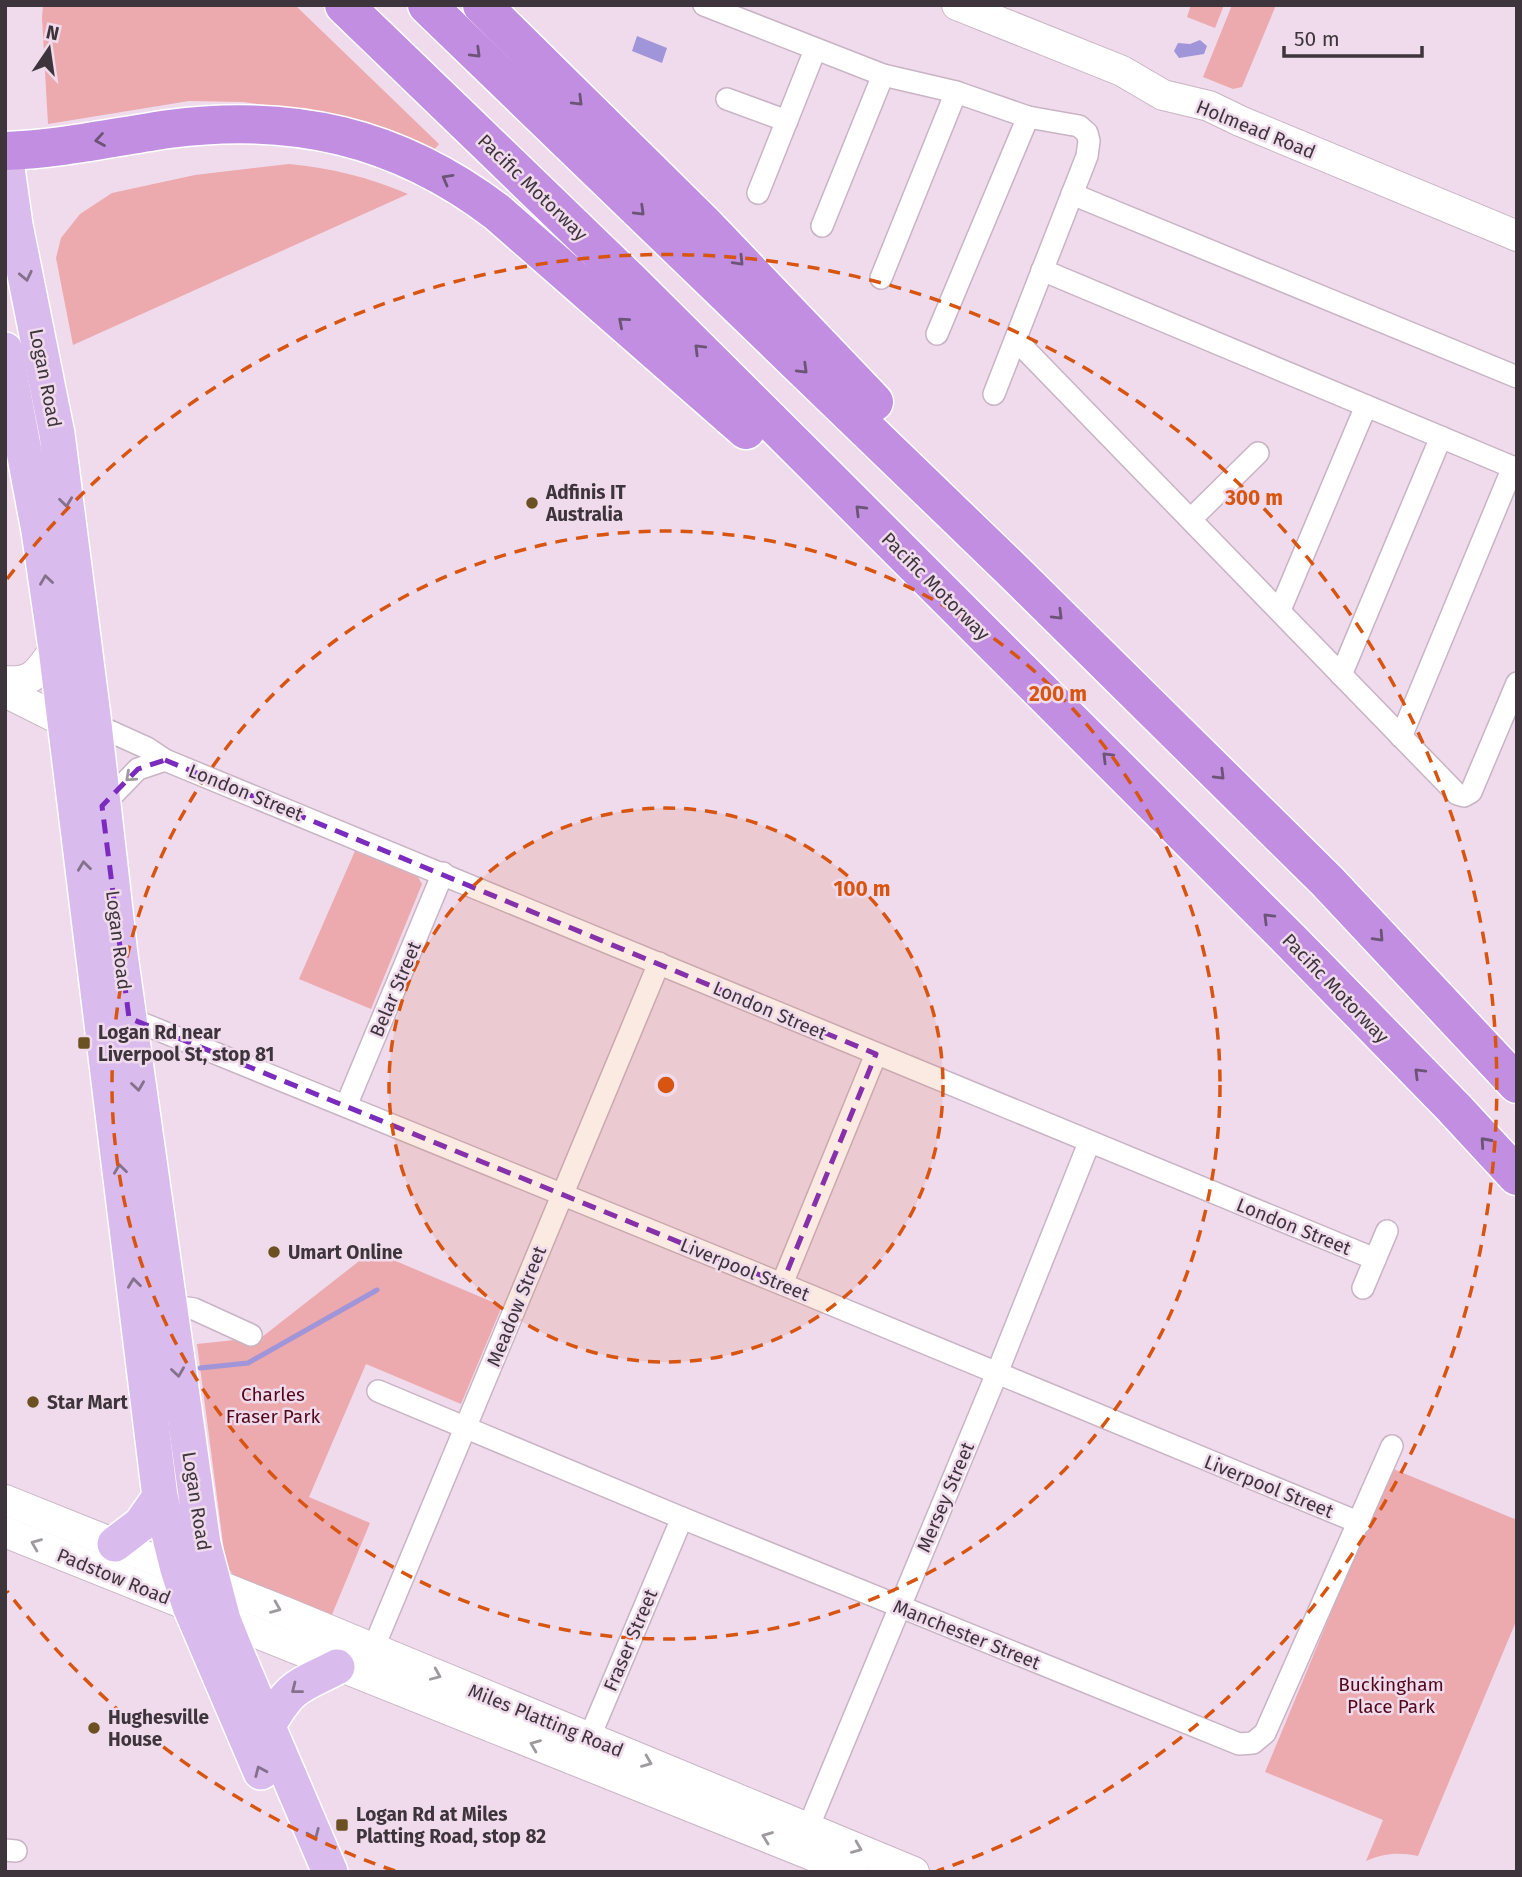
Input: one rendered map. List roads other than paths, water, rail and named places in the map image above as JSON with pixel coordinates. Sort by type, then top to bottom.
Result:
[{"type":"highway","name":"Pacific Motorway","points":[[344,5],[630,281],[816,466],[1292,942],[1454,1108],[1517,1177]]},
{"type":"highway","points":[[427,5],[1009,567],[1327,881],[1517,1084]]},
{"type":"highway","points":[[481,5],[705,225],[982,516],[1009,567]]},
{"type":"highway","points":[[5,153],[194,127],[258,123],[333,133],[382,148],[426,167],[477,197],[766,447],[816,466]]},
{"type":"main road","name":"Holmead Road","points":[[957,5],[1122,71],[1163,95],[1209,106],[1517,236]]},
{"type":"main road","name":"Logan Road","points":[[5,153],[10,226],[57,434],[79,723],[160,1497],[178,1569],[223,1620],[330,1872]]},
{"type":"main road","name":"Logan Road","points":[[5,350],[37,517],[56,648],[102,806],[201,1532],[201,1595],[304,1872]]},
{"type":"main road","points":[[5,681],[24,681],[33,677],[56,648]]},
{"type":"main road","points":[[5,692],[79,723]]},
{"type":"main road","points":[[115,1544],[141,1524],[160,1497]]},
{"type":"main road","name":"Padstow Road","points":[[5,1500],[178,1569]]},
{"type":"main road","name":"Padstow Road","points":[[5,1532],[201,1595]]},
{"type":"main road","name":"Miles Platting Road","points":[[201,1595],[373,1649],[584,1751]]},
{"type":"main road","name":"Miles Platting Road","points":[[223,1620],[337,1667],[584,1751],[803,1839],[914,1872]]},
{"type":"main road","points":[[267,1727],[289,1692],[299,1684],[337,1667]]},
{"type":"main road","name":"Miles Platting Road","points":[[803,1839],[853,1872]]},
{"type":"street","points":[[704,5],[883,75],[956,92],[1028,117],[1068,122],[1087,133],[1087,156],[994,394]]},
{"type":"street","points":[[758,193],[815,50]]},
{"type":"street","points":[[822,226],[883,75]]},
{"type":"street","points":[[881,278],[956,92]]},
{"type":"street","points":[[727,99],[787,121]]},
{"type":"street","points":[[937,334],[1028,117]]},
{"type":"street","points":[[1072,194],[1517,377]]},
{"type":"street","points":[[1042,270],[1515,468],[1401,737]]},
{"type":"street","points":[[1016,340],[1457,794],[1468,795],[1472,792],[1517,682]]},
{"type":"street","points":[[1280,610],[1366,406]]},
{"type":"street","points":[[1340,675],[1441,437]]},
{"type":"street","points":[[1191,519],[1258,453]]},
{"type":"street","name":"London Street","points":[[79,723],[147,748],[165,760],[1375,1259]]},
{"type":"street","name":"London Street","points":[[102,806],[138,769],[165,760]]},
{"type":"street","name":"Belar Street","points":[[346,1105],[443,873]]},
{"type":"street","name":"Meadow Street","points":[[373,1649],[659,963]]},
{"type":"street","name":"Liverpool Street","points":[[129,1018],[1360,1523]]},
{"type":"street","points":[[782,1284],[876,1054]]},
{"type":"street","name":"Mersey Street","points":[[803,1839],[997,1373],[1089,1143]]},
{"type":"street","name":"London Street","points":[[1363,1288],[1387,1231]]},
{"type":"street","points":[[169,1305],[194,1309],[251,1335]]},
{"type":"street","name":"Manchester Street","points":[[377,1391],[1239,1744],[1253,1743],[1265,1733],[1392,1446]]},
{"type":"street","name":"Fraser Street","points":[[584,1751],[682,1518]]},
{"type":"waterway","points":[[200,1368],[248,1363],[377,1290]]},
{"type":"place","name":"Adfinis IT Australia","points":[[532,503]]},
{"type":"place","name":"Logan Rd near Liverpool St, stop 81","points":[[84,1043]]},
{"type":"place","name":"Umart Online","points":[[274,1252]]},
{"type":"place","name":"Star Mart","points":[[33,1402]]},
{"type":"place","name":"Hughesville House","points":[[94,1728]]},
{"type":"place","name":"Logan Rd at Miles Platting Road, stop 82","points":[[342,1825]]},
{"type":"park label","name":"Charles Fraser Park","points":[[273,1405]]},
{"type":"park label","name":"Buckingham Place Park","points":[[1391,1695]]}]
